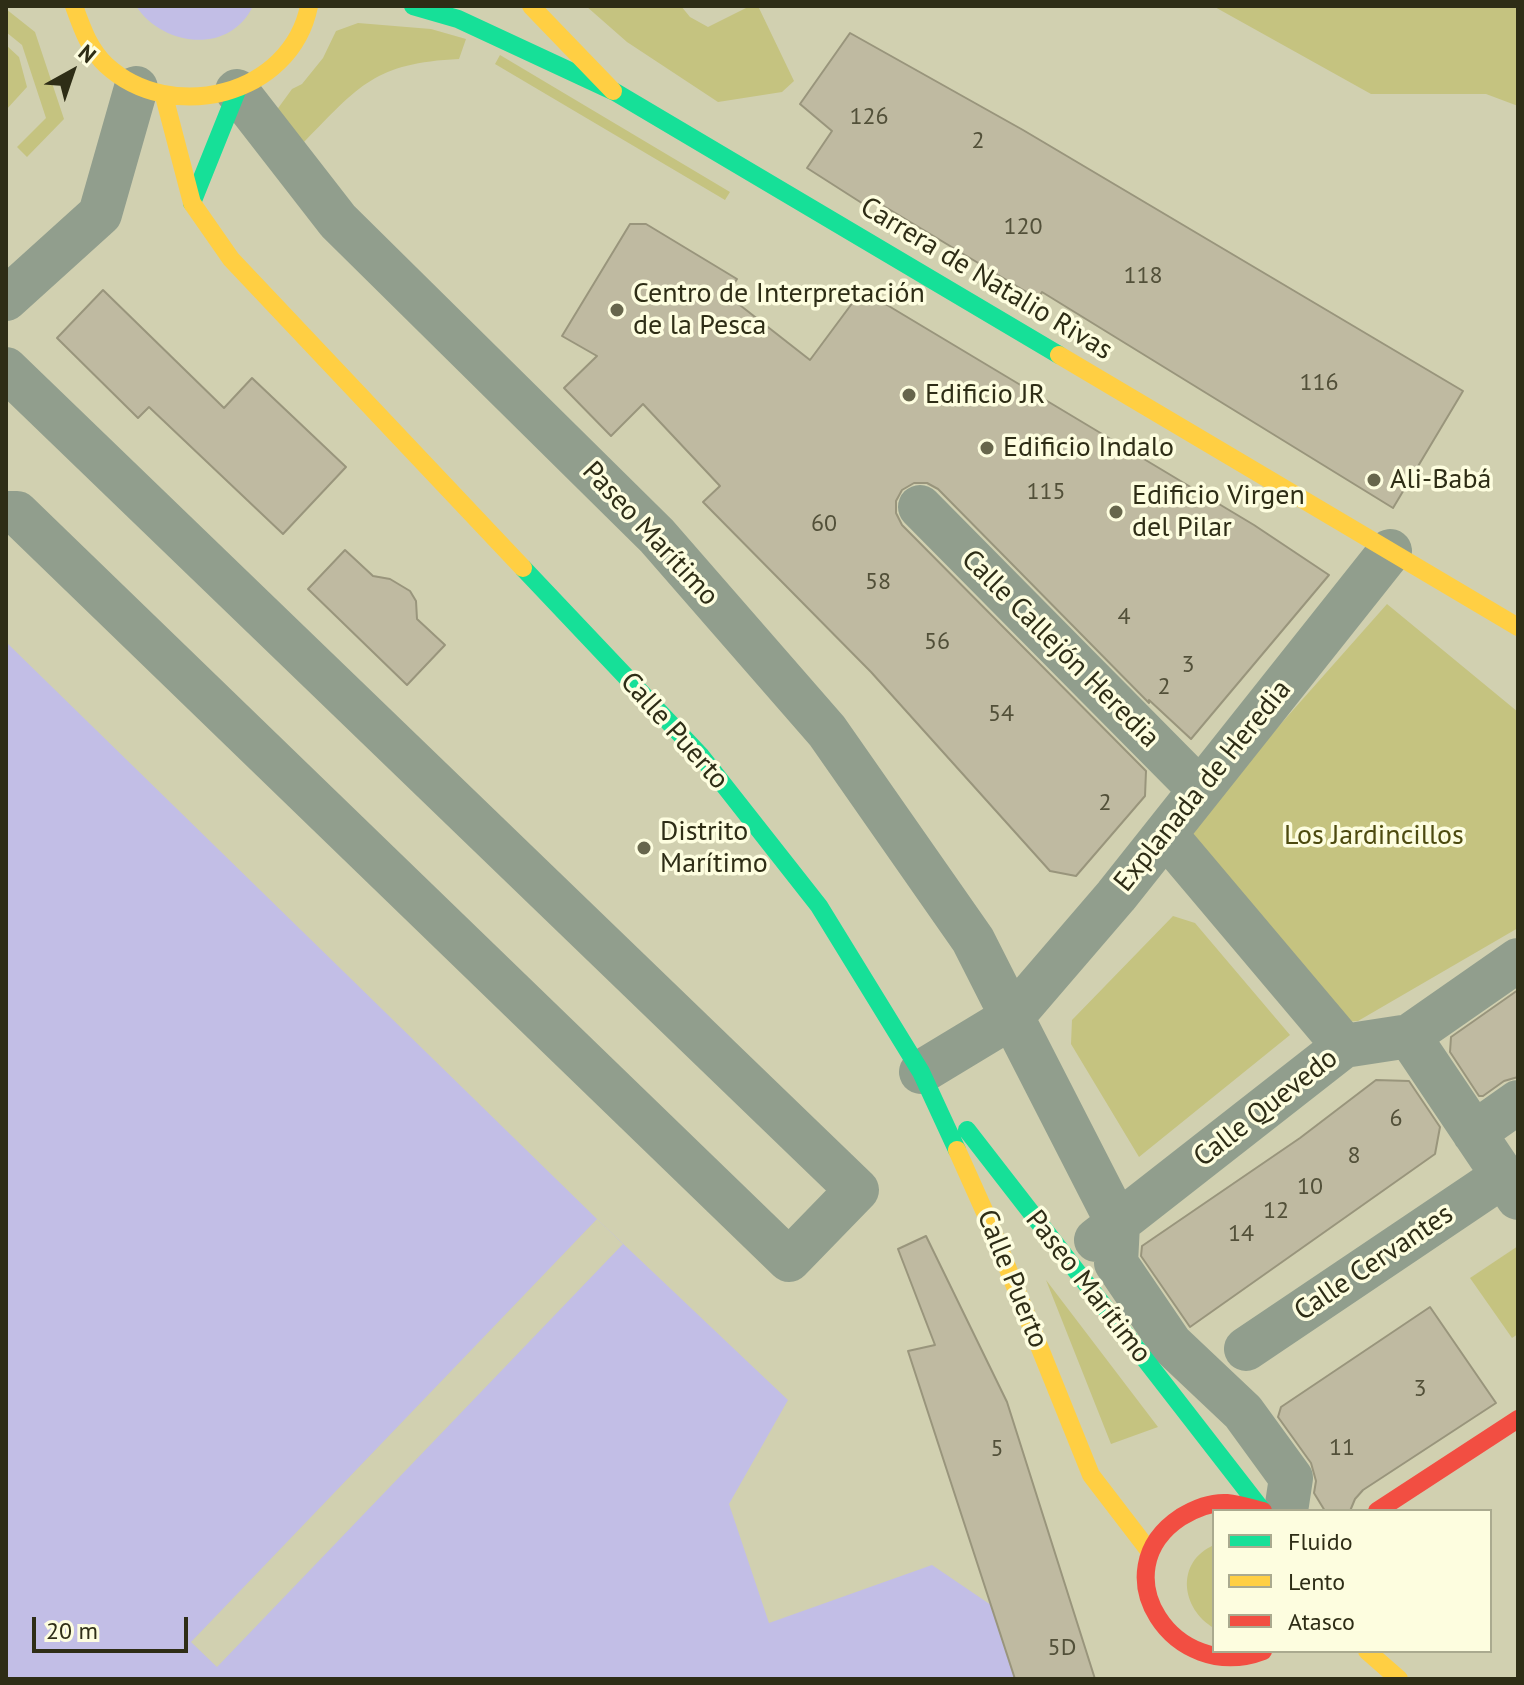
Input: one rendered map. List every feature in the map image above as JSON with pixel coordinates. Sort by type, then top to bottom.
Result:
[{"type":"main road","points":[[80,21],[103,64],[150,92],[200,100],[237,91],[268,73],[292,47],[309,6]]},
{"type":"main road","name":"Carrera de Natalio Rivas","points":[[413,6],[458,19],[615,92],[1518,627]]},
{"type":"main road","points":[[531,6],[615,92]]},
{"type":"main road","points":[[192,203],[237,91]]},
{"type":"main road","name":"Calle Puerto","points":[[150,92],[192,203],[231,259],[701,756],[819,906],[921,1072],[987,1217],[1091,1475],[1150,1552]]},
{"type":"main road","name":"Paseo Marítimo","points":[[921,1072],[1260,1509]]},
{"type":"main road","points":[[1380,1509],[1518,1419]]},
{"type":"main road","points":[[1256,1509],[1237,1502],[1210,1502],[1185,1512],[1164,1529],[1150,1552],[1145,1579],[1148,1605],[1161,1629],[1200,1664],[1229,1662],[1260,1653]]},
{"type":"main road","points":[[1369,1653],[1399,1679]]},
{"type":"street","points":[[54,6],[80,21]]},
{"type":"street","name":"Paseo Marítimo","points":[[237,91],[338,221],[657,536],[827,731],[973,940],[1118,1224]]},
{"type":"street","points":[[8,293],[100,214],[150,92]]},
{"type":"street","points":[[6,369],[857,1190],[789,1260],[17,513],[6,513]]},
{"type":"street","name":"Calle Callejón Heredia","points":[[920,507],[1200,790]]},
{"type":"street","name":"Explanada de Heredia","points":[[1012,1017],[1165,834],[1390,551]]},
{"type":"street","points":[[1165,834],[1344,1046]]},
{"type":"street","name":"Calle Quevedo","points":[[1068,1261],[1344,1046],[1409,1036],[1518,960]]},
{"type":"street","points":[[921,1072],[1012,1017]]},
{"type":"street","points":[[1409,1036],[1510,1187]]},
{"type":"street","points":[[1474,1133],[1518,1102]]},
{"type":"street","name":"Calle Cervantes","points":[[1246,1349],[1510,1187]]},
{"type":"street","points":[[1118,1224],[1116,1263],[1171,1344],[1243,1412],[1291,1478],[1286,1509]]},
{"type":"green space","points":[[586,6],[681,6],[690,17],[708,27],[750,6],[758,6],[794,81],[782,92],[718,102],[627,42]]},
{"type":"green space","points":[[1213,6],[1518,6],[1518,106],[1486,94],[1371,94]]},
{"type":"green space","points":[[6,9],[35,32],[64,119],[27,157],[17,147],[46,118],[22,45],[6,32]]},
{"type":"green space","points":[[358,23],[431,29],[466,39],[459,59],[407,66],[371,81],[304,142],[276,111],[292,89],[302,84],[323,58],[336,31]]},
{"type":"green space","points":[[6,45],[19,57],[27,87],[6,110]]},
{"type":"green space","points":[[500,55],[730,192],[725,200],[495,64]]},
{"type":"green space","name":"Los Jardincillos","points":[[1387,604],[1518,712],[1518,928],[1358,1021],[1345,1022],[1185,832]]},
{"type":"green space","points":[[1173,916],[1195,923],[1290,1035],[1139,1157],[1071,1044],[1072,1020]]},
{"type":"green space","points":[[1518,1246],[1518,1334],[1512,1338],[1470,1278]]},
{"type":"green space","points":[[1046,1280],[1158,1427],[1111,1444]]},
{"type":"green space","points":[[1212,1546],[1212,1627],[1195,1609],[1187,1586],[1193,1562]]},
{"type":"shaded area","points":[[136,6],[253,6],[242,22],[228,33],[212,39],[195,40],[162,30]]},
{"type":"shaded area","points":[[6,642],[597,1219],[788,1400],[729,1504],[769,1623],[932,1565],[991,1605],[1015,1679],[6,1679]]},
{"type":"pier","points":[[597,1219],[623,1244],[217,1667],[191,1642]]},
{"type":"building","points":[[850,33],[1023,130],[1463,391],[1393,508],[1042,292],[1038,299],[872,199],[868,207],[807,168],[832,131],[800,104]]},
{"type":"building","points":[[630,224],[646,224],[737,279],[727,295],[810,360],[862,290],[1254,525],[1329,575],[1191,739],[1149,700],[1149,703],[938,489],[927,483],[914,483],[902,490],[896,501],[896,513],[902,525],[1146,771],[1145,796],[1076,876],[1050,871],[871,672],[703,502],[720,486],[643,404],[611,436],[564,388],[597,356],[562,336]]},
{"type":"building","points":[[103,290],[224,408],[252,378],[346,467],[283,534],[149,407],[138,418],[57,338]]},
{"type":"building","points":[[345,550],[373,576],[390,579],[410,591],[416,601],[417,619],[445,645],[407,685],[308,589]]},
{"type":"building","points":[[1518,990],[1518,1077],[1504,1081],[1479,1096],[1450,1052],[1451,1037]]},
{"type":"building","points":[[1376,1080],[1409,1081],[1440,1127],[1435,1154],[1190,1327],[1141,1256],[1142,1246],[1300,1138]]},
{"type":"building","points":[[926,1236],[1007,1402],[1095,1679],[1015,1679],[908,1351],[935,1345],[898,1249]]},
{"type":"building","points":[[1430,1307],[1496,1403],[1363,1490],[1351,1509],[1324,1509],[1314,1493],[1316,1481],[1311,1463],[1278,1417],[1281,1407]]},
{"type":"traffic: fast","points":[[413,6],[458,19],[615,92],[1059,355]]},
{"type":"traffic: fast","points":[[192,203],[237,91]]},
{"type":"traffic: fast","points":[[523,568],[701,756],[819,906],[921,1072],[957,1150]]},
{"type":"traffic: fast","points":[[967,1130],[1261,1509]]},
{"type":"traffic: slow","points":[[74,6],[91,45],[106,65],[133,83],[163,94],[194,96],[225,92],[254,80],[279,62],[298,37],[309,6]]},
{"type":"traffic: slow","points":[[531,6],[613,91]]},
{"type":"traffic: slow","points":[[164,96],[192,203],[231,259],[523,568]]},
{"type":"traffic: slow","points":[[1059,355],[1518,627]]},
{"type":"traffic: slow","points":[[957,1150],[1091,1475],[1150,1552]]},
{"type":"traffic: slow","points":[[1369,1653],[1399,1679]]},
{"type":"traffic: jam","points":[[1380,1509],[1518,1419]]},
{"type":"traffic: jam","points":[[1252,1653],[1231,1657],[1201,1652],[1176,1638],[1158,1617],[1147,1592],[1147,1566],[1157,1540],[1191,1511],[1221,1503],[1255,1509]]},
{"type":"place","name":"Centro de Interpretación de la Pesca","points":[[617,310]]},
{"type":"place","name":"Edificio JR","points":[[909,395]]},
{"type":"place","name":"Edificio Indalo","points":[[987,448]]},
{"type":"place","name":"Ali-Babá","points":[[1374,480]]},
{"type":"place","name":"Edificio Virgen del Pilar","points":[[1116,512]]},
{"type":"place","name":"Distrito Marítimo","points":[[644,848]]}]
